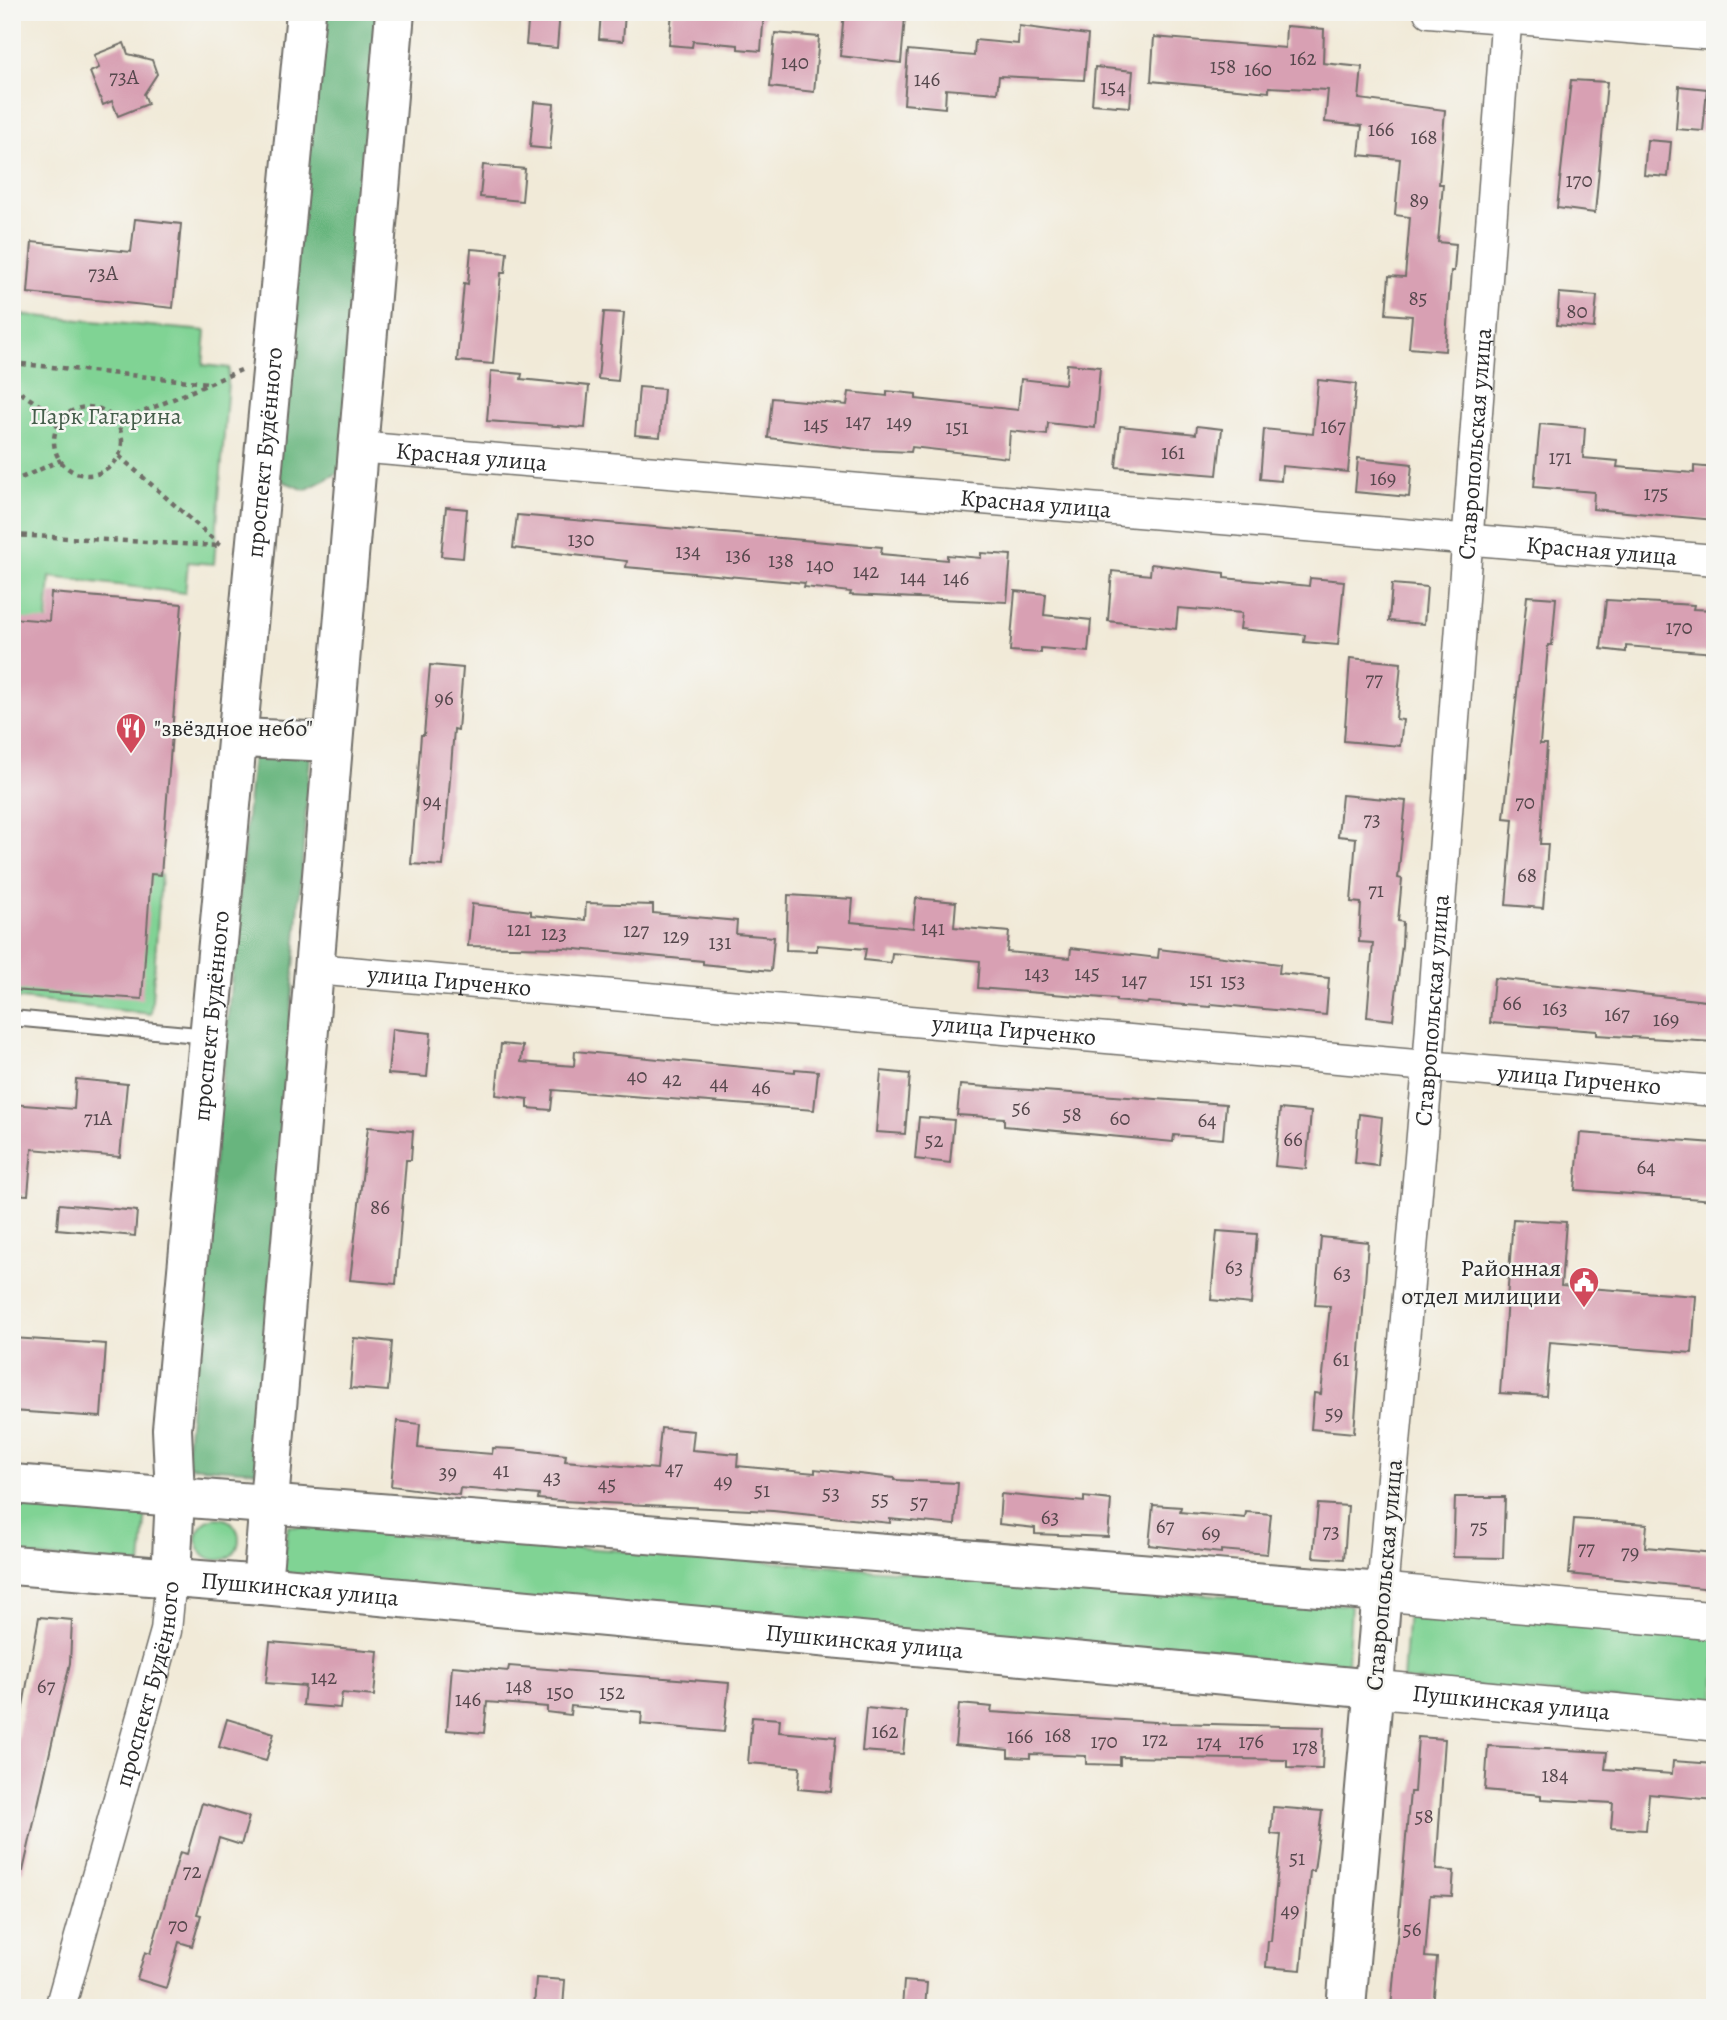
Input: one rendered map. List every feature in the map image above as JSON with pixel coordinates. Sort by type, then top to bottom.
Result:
[{"type":"main road","name":"проспект Будённого","points":[[171,1578],[175,1496],[172,1429],[306,12]]},
{"type":"main road","points":[[262,1585],[271,1503],[356,447],[395,12]]},
{"type":"main road","points":[[238,738],[333,742]]},
{"type":"main road","points":[[12,1485],[271,1503],[1382,1592]]},
{"type":"main road","name":"Пушкинская улица","points":[[12,1565],[262,1585],[1374,1689]]},
{"type":"main road","name":"Ставропольская улица","points":[[1346,2008],[1382,1592]]},
{"type":"street","points":[[1429,12],[1507,16],[1715,35]]},
{"type":"street","name":"Ставропольская улица","points":[[1382,1592],[1428,1066],[1507,16]]},
{"type":"street","name":"Красная улица","points":[[356,447],[1466,542],[1715,560]]},
{"type":"street","name":"улица Гирченко","points":[[314,969],[1715,1091]]},
{"type":"street","name":"проспект Будённого","points":[[60,2008],[166,1631],[171,1578]]},
{"type":"street","points":[[1382,1592],[1715,1621]]},
{"type":"street","name":"Пушкинская улица","points":[[1374,1689],[1715,1722]]},
{"type":"lane","points":[[12,1018],[210,1036]]},
{"type":"path","points":[[117,423],[274,355]]},
{"type":"path","points":[[12,363],[208,383]]},
{"type":"path","points":[[12,387],[62,420]]},
{"type":"path","points":[[91,407],[110,415],[117,423],[121,433],[119,456],[112,465],[91,475],[69,468],[61,460],[55,439],[62,420],[70,412],[91,407]]},
{"type":"path","points":[[119,456],[253,574]]},
{"type":"path","points":[[12,482],[61,460]]},
{"type":"path","points":[[12,535],[221,546]]},
{"type":"green space","points":[[320,12],[379,12],[340,472],[305,490],[282,481],[275,458]]},
{"type":"green space","name":"Парк Гагарина","points":[[12,314],[206,331],[203,365],[229,368],[214,564],[188,562],[185,593],[50,577],[30,864],[161,875],[151,1014],[12,998]]},
{"type":"green space","points":[[253,753],[310,757],[256,1471],[185,1466]]},
{"type":"green space","points":[[12,1501],[146,1510],[141,1565],[12,1555]]},
{"type":"green space","points":[[218,1518],[233,1524],[239,1539],[233,1554],[218,1560],[203,1554],[197,1539],[203,1524]]},
{"type":"green space","points":[[288,1526],[1351,1605],[1347,1670],[281,1585]]},
{"type":"green space","points":[[1408,1607],[1715,1637],[1715,1708],[1403,1680]]},
{"type":"building","points":[[529,12],[560,12],[557,48],[526,45]]},
{"type":"building","points":[[601,12],[625,12],[623,41],[599,39]]},
{"type":"building","points":[[672,12],[764,12],[761,51],[738,49],[738,45],[693,41],[692,47],[669,45]]},
{"type":"building","points":[[844,12],[905,17],[901,63],[840,56]]},
{"type":"building","points":[[1019,26],[1088,35],[1084,80],[999,76],[997,93],[946,89],[945,108],[904,104],[908,50],[974,56],[975,40],[1018,44]]},
{"type":"building","points":[[1286,26],[1324,29],[1323,63],[1362,67],[1359,99],[1445,110],[1438,242],[1456,244],[1454,271],[1451,271],[1445,351],[1409,348],[1412,316],[1386,314],[1389,276],[1405,277],[1410,217],[1395,215],[1400,159],[1359,155],[1362,126],[1325,122],[1328,90],[1269,87],[1269,92],[1151,81],[1154,37],[1285,48]]},
{"type":"building","points":[[775,33],[819,37],[814,92],[770,87]]},
{"type":"building","points":[[124,43],[128,54],[152,60],[157,74],[144,94],[148,104],[118,116],[112,101],[103,105],[90,72],[99,68],[94,55]]},
{"type":"building","points":[[1095,67],[1133,71],[1130,107],[1092,104]]},
{"type":"building","points":[[1571,80],[1607,82],[1595,213],[1557,208]]},
{"type":"building","points":[[1679,86],[1707,89],[1703,131],[1676,129]]},
{"type":"building","points":[[534,102],[554,104],[550,149],[530,147]]},
{"type":"building","points":[[1647,140],[1671,142],[1668,177],[1644,175]]},
{"type":"building","points":[[483,165],[525,169],[522,201],[480,197]]},
{"type":"building","points":[[135,219],[181,224],[173,308],[28,293],[32,242],[131,252]]},
{"type":"building","points":[[471,249],[507,252],[505,273],[501,273],[493,364],[457,361],[464,283],[468,284]]},
{"type":"building","points":[[1559,293],[1597,296],[1594,328],[1557,325]]},
{"type":"building","points":[[604,312],[624,313],[618,381],[598,379]]},
{"type":"building","points":[[1067,364],[1100,367],[1095,428],[1048,423],[1047,435],[1010,431],[1008,458],[912,447],[911,452],[866,450],[768,438],[772,398],[847,405],[849,392],[887,396],[887,391],[916,394],[916,399],[1018,410],[1021,379],[1065,384]]},
{"type":"building","points":[[491,371],[522,374],[521,379],[589,386],[585,428],[487,421]]},
{"type":"building","points":[[1318,380],[1356,384],[1348,472],[1282,466],[1281,481],[1260,479],[1264,429],[1313,434]]},
{"type":"building","points":[[639,387],[664,389],[660,437],[635,435]]},
{"type":"building","points":[[1540,424],[1585,428],[1583,458],[1618,461],[1617,467],[1694,473],[1694,466],[1715,468],[1715,520],[1593,509],[1594,492],[1534,487]]},
{"type":"building","points":[[1120,426],[1196,434],[1197,426],[1222,429],[1217,475],[1116,467]]},
{"type":"building","points":[[1358,458],[1412,464],[1409,497],[1355,492]]},
{"type":"building","points":[[446,507],[467,509],[463,558],[441,556]]},
{"type":"building","points":[[517,515],[882,547],[881,554],[947,560],[947,555],[981,558],[981,553],[1011,555],[1007,602],[850,595],[851,592],[804,587],[805,583],[626,567],[627,561],[513,548]]},
{"type":"building","points":[[1151,564],[1224,573],[1224,578],[1309,586],[1310,578],[1344,581],[1338,645],[1304,642],[1305,635],[1240,629],[1242,613],[1178,608],[1176,629],[1108,621],[1112,571],[1150,575]]},
{"type":"building","points":[[1392,584],[1427,587],[1424,624],[1389,621]]},
{"type":"building","points":[[1015,591],[1046,594],[1044,615],[1091,620],[1088,652],[1041,648],[1041,653],[1010,651]]},
{"type":"building","points":[[51,593],[182,604],[161,875],[151,874],[142,999],[12,990],[12,618],[49,621]]},
{"type":"building","points":[[1527,596],[1556,598],[1552,645],[1548,645],[1540,744],[1547,744],[1540,844],[1548,844],[1543,908],[1506,905],[1513,819],[1504,818]]},
{"type":"building","points":[[1606,600],[1694,605],[1693,609],[1715,610],[1715,653],[1626,646],[1626,652],[1601,649]]},
{"type":"building","points":[[1350,658],[1401,663],[1396,719],[1403,720],[1400,746],[1344,741]]},
{"type":"building","points":[[430,665],[463,668],[458,730],[454,729],[443,866],[411,864],[421,735],[424,735]]},
{"type":"building","points":[[1342,795],[1406,801],[1398,878],[1402,879],[1398,921],[1403,922],[1402,945],[1393,1020],[1367,1017],[1373,943],[1359,942],[1361,903],[1351,902],[1356,838],[1338,836]]},
{"type":"building","points":[[788,895],[853,899],[851,922],[913,928],[916,898],[956,902],[954,927],[1009,932],[1007,952],[1070,958],[1071,948],[1158,958],[1159,949],[1280,964],[1279,973],[1329,978],[1326,1015],[1212,1004],[1211,1007],[1147,1004],[978,988],[980,961],[892,953],[891,963],[864,960],[866,949],[817,945],[817,951],[786,950]]},
{"type":"building","points":[[586,903],[653,905],[653,913],[737,921],[736,934],[774,937],[771,971],[703,964],[703,961],[565,948],[468,946],[472,904],[531,911],[531,915],[585,920]]},
{"type":"building","points":[[1494,978],[1715,1002],[1715,1042],[1597,1035],[1597,1031],[1490,1023]]},
{"type":"building","points":[[392,1029],[431,1033],[427,1077],[388,1074]]},
{"type":"building","points":[[501,1044],[523,1046],[521,1062],[574,1066],[575,1051],[795,1072],[795,1069],[818,1071],[814,1110],[553,1090],[551,1110],[528,1108],[528,1099],[496,1095]]},
{"type":"building","points":[[881,1071],[910,1074],[905,1134],[876,1132]]},
{"type":"building","points":[[76,1079],[127,1084],[120,1157],[32,1149],[28,1195],[12,1194],[12,1104],[74,1109]]},
{"type":"building","points":[[960,1085],[1226,1104],[1223,1139],[1174,1135],[1173,1142],[1004,1126],[1004,1118],[957,1115]]},
{"type":"building","points":[[1280,1109],[1311,1112],[1306,1169],[1275,1166]]},
{"type":"building","points":[[1359,1114],[1382,1117],[1378,1166],[1355,1163]]},
{"type":"building","points":[[919,1117],[954,1120],[950,1163],[915,1159]]},
{"type":"building","points":[[368,1127],[413,1131],[411,1160],[406,1160],[396,1284],[350,1280]]},
{"type":"building","points":[[1580,1133],[1715,1143],[1715,1200],[1575,1190]]},
{"type":"building","points":[[59,1204],[137,1211],[135,1236],[57,1229]]},
{"type":"building","points":[[1513,1219],[1566,1222],[1561,1286],[1696,1296],[1692,1353],[1550,1342],[1546,1396],[1500,1393]]},
{"type":"building","points":[[1217,1231],[1257,1234],[1251,1304],[1211,1300]]},
{"type":"building","points":[[1321,1237],[1368,1242],[1354,1433],[1311,1429],[1314,1393],[1321,1394],[1330,1306],[1315,1305]]},
{"type":"building","points":[[12,1338],[106,1344],[101,1417],[12,1411]]},
{"type":"building","points":[[354,1338],[392,1342],[388,1391],[350,1388]]},
{"type":"building","points":[[397,1421],[420,1424],[418,1448],[492,1454],[493,1448],[513,1449],[566,1455],[565,1461],[657,1469],[661,1428],[694,1431],[692,1450],[738,1454],[737,1466],[815,1473],[815,1469],[894,1480],[958,1483],[955,1525],[890,1519],[890,1523],[773,1511],[562,1501],[538,1499],[539,1495],[460,1488],[459,1495],[391,1486]]},
{"type":"building","points":[[1001,1494],[1084,1502],[1084,1497],[1111,1500],[1108,1537],[1035,1534],[1035,1528],[999,1524]]},
{"type":"building","points":[[1455,1497],[1505,1497],[1503,1558],[1453,1557]]},
{"type":"building","points":[[1318,1504],[1348,1506],[1344,1559],[1313,1557]]},
{"type":"building","points":[[1153,1505],[1181,1507],[1180,1512],[1245,1518],[1246,1512],[1271,1514],[1267,1554],[1221,1550],[1221,1553],[1149,1545]]},
{"type":"building","points":[[1574,1519],[1647,1524],[1645,1547],[1715,1553],[1712,1589],[1569,1574]]},
{"type":"building","points":[[39,1617],[72,1620],[70,1663],[23,1871],[12,1870],[12,1767]]},
{"type":"building","points":[[270,1642],[378,1651],[374,1696],[342,1693],[340,1708],[303,1705],[305,1686],[266,1683]]},
{"type":"building","points":[[452,1666],[508,1671],[509,1666],[729,1683],[724,1732],[641,1724],[642,1712],[571,1706],[570,1715],[547,1712],[547,1707],[487,1702],[484,1733],[447,1730]]},
{"type":"building","points":[[959,1704],[992,1707],[991,1712],[1171,1723],[1324,1727],[1322,1769],[1287,1768],[1287,1760],[1120,1757],[1120,1765],[1086,1764],[1086,1756],[1030,1754],[1030,1758],[1008,1757],[1008,1750],[955,1745]]},
{"type":"building","points":[[866,1708],[907,1712],[903,1754],[862,1751]]},
{"type":"building","points":[[752,1717],[780,1719],[779,1732],[836,1737],[831,1792],[798,1789],[800,1767],[748,1763]]},
{"type":"building","points":[[227,1719],[274,1733],[266,1761],[219,1747]]},
{"type":"building","points":[[1418,1737],[1445,1739],[1436,1870],[1454,1871],[1452,1896],[1430,1895],[1425,1957],[1437,1958],[1433,2008],[1391,2008],[1410,1792],[1414,1792]]},
{"type":"building","points":[[1488,1746],[1607,1752],[1605,1769],[1672,1774],[1673,1761],[1715,1764],[1715,1800],[1649,1794],[1646,1830],[1611,1828],[1613,1803],[1541,1799],[1541,1795],[1485,1790]]},
{"type":"building","points":[[202,1803],[249,1817],[241,1845],[219,1838],[197,1914],[201,1915],[192,1946],[179,1942],[166,1988],[137,1979],[145,1952],[150,1954],[180,1852],[187,1854]]},
{"type":"building","points":[[1273,1807],[1322,1811],[1314,1871],[1310,1871],[1301,1970],[1266,1967],[1281,1835],[1271,1834]]},
{"type":"building","points":[[536,1978],[565,1980],[563,2008],[534,2008]]},
{"type":"building","points":[[904,1981],[927,1983],[925,2008],[902,2008]]},
{"type":"place","name":"\"звёздное небо\"","points":[[131,755]]},
{"type":"place","name":"Районная отдел милиции","points":[[1584,1309]]}]
